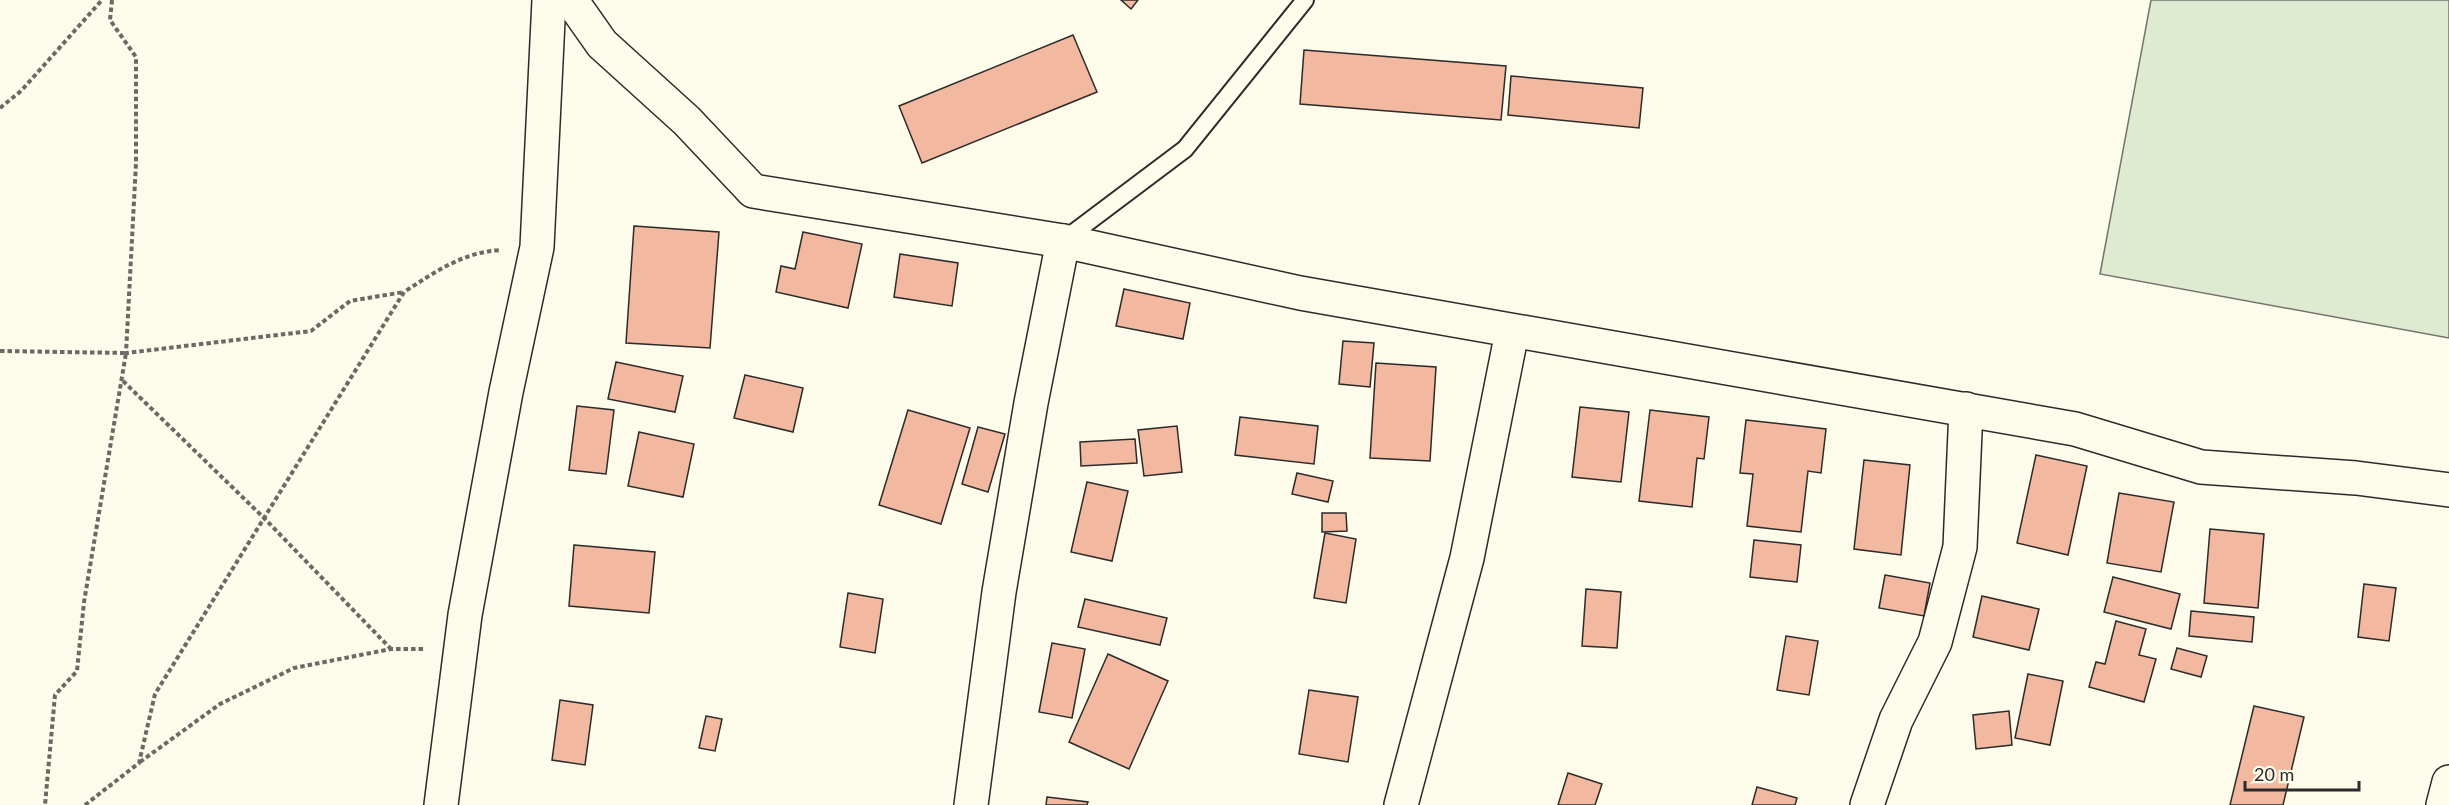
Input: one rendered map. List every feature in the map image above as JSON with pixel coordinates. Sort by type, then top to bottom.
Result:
[{"type":"street","points":[[441,805],[460,650],[506,392],[537,247],[549,0]]},
{"type":"street","points":[[571,0],[602,44],[687,121],[753,191],[1063,241],[1300,293],[2075,429],[2201,467],[2356,478],[2449,490]]},
{"type":"street","points":[[971,805],[999,592],[1031,403],[1063,241]]},
{"type":"street","points":[[1401,805],[1467,558],[1512,332]]},
{"type":"street","points":[[1867,805],[1896,720],[1935,642],[1960,547],[1966,409]]},
{"type":"street","points":[[2443,805],[2449,782]]},
{"type":"lane","points":[[1063,241],[1185,149],[1305,0]]},
{"type":"path","points":[[0,108],[21,91],[102,0]]},
{"type":"path","points":[[45,805],[55,695],[78,671],[84,603],[126,353],[136,163],[136,57],[110,20],[112,0]]},
{"type":"path","points":[[0,351],[126,353],[311,331],[350,301],[404,292],[445,265],[483,251],[537,247]]},
{"type":"path","points":[[139,763],[155,694],[404,292]]},
{"type":"path","points":[[122,380],[264,518],[391,649]]},
{"type":"path","points":[[85,805],[220,704],[294,668],[391,649],[460,650]]},
{"type":"green space","points":[[2151,0],[2449,0],[2449,338],[2100,274]]},
{"type":"building","points":[[1121,0],[1138,0],[1131,9]]},
{"type":"building","points":[[1073,35],[1097,92],[922,163],[899,106]]},
{"type":"building","points":[[1304,50],[1506,66],[1501,120],[1300,104]]},
{"type":"building","points":[[1511,76],[1643,88],[1639,128],[1508,115]]},
{"type":"building","points":[[634,226],[719,232],[710,348],[626,343]]},
{"type":"building","points":[[803,232],[862,244],[848,308],[776,292],[781,266],[795,269]]},
{"type":"building","points":[[900,254],[958,263],[952,306],[894,297]]},
{"type":"building","points":[[1124,289],[1190,303],[1183,339],[1116,326]]},
{"type":"building","points":[[1343,341],[1374,343],[1370,387],[1339,384]]},
{"type":"building","points":[[616,362],[683,376],[675,412],[608,399]]},
{"type":"building","points":[[1376,363],[1436,367],[1430,461],[1370,458]]},
{"type":"building","points":[[745,375],[803,388],[793,432],[734,418]]},
{"type":"building","points":[[577,406],[614,410],[606,474],[569,470]]},
{"type":"building","points":[[1580,407],[1629,412],[1621,482],[1572,477]]},
{"type":"building","points":[[908,410],[970,428],[941,524],[879,505]]},
{"type":"building","points":[[1650,410],[1709,417],[1704,459],[1697,458],[1692,507],[1639,501]]},
{"type":"building","points":[[1240,417],[1318,426],[1314,464],[1235,455]]},
{"type":"building","points":[[1746,420],[1826,429],[1821,473],[1808,471],[1801,532],[1747,526],[1753,474],[1740,473]]},
{"type":"building","points":[[1177,426],[1182,472],[1144,476],[1138,430]]},
{"type":"building","points":[[978,427],[1005,434],[988,492],[962,484]]},
{"type":"building","points":[[639,432],[694,444],[683,497],[628,486]]},
{"type":"building","points":[[1135,439],[1137,463],[1081,466],[1080,442]]},
{"type":"building","points":[[2036,455],[2087,466],[2068,555],[2017,543]]},
{"type":"building","points":[[1864,460],[1910,465],[1901,555],[1854,549]]},
{"type":"building","points":[[1297,473],[1333,481],[1328,502],[1292,494]]},
{"type":"building","points":[[1087,482],[1128,491],[1112,561],[1071,552]]},
{"type":"building","points":[[2119,493],[2174,502],[2161,572],[2107,563]]},
{"type":"building","points":[[1322,513],[1346,513],[1347,531],[1322,532]]},
{"type":"building","points":[[2210,529],[2264,534],[2258,608],[2204,603]]},
{"type":"building","points":[[1325,533],[1356,539],[1346,603],[1314,598]]},
{"type":"building","points":[[1754,540],[1801,545],[1797,582],[1750,577]]},
{"type":"building","points":[[574,545],[655,552],[649,613],[569,606]]},
{"type":"building","points":[[1885,575],[1930,583],[1924,616],[1879,608]]},
{"type":"building","points":[[2113,577],[2180,594],[2171,629],[2104,612]]},
{"type":"building","points":[[2364,584],[2396,588],[2389,641],[2358,637]]},
{"type":"building","points":[[1586,589],[1621,592],[1617,648],[1582,646]]},
{"type":"building","points":[[848,593],[883,599],[875,653],[840,647]]},
{"type":"building","points":[[1982,596],[2039,609],[2029,650],[1973,637]]},
{"type":"building","points":[[1085,599],[1167,618],[1160,645],[1078,627]]},
{"type":"building","points":[[2191,611],[2254,617],[2252,642],[2189,636]]},
{"type":"building","points":[[2116,621],[2146,629],[2139,655],[2156,659],[2144,702],[2089,687],[2096,662],[2105,664]]},
{"type":"building","points":[[1786,636],[1818,641],[1809,695],[1777,690]]},
{"type":"building","points":[[1052,643],[1085,649],[1072,718],[1039,712]]},
{"type":"building","points":[[2177,648],[2207,656],[2201,677],[2171,669]]},
{"type":"building","points":[[1108,654],[1168,681],[1129,769],[1069,742]]},
{"type":"building","points":[[2028,674],[2063,681],[2050,745],[2015,738]]},
{"type":"building","points":[[1309,690],[1358,697],[1348,762],[1299,754]]},
{"type":"building","points":[[560,700],[593,705],[585,765],[552,760]]},
{"type":"building","points":[[2254,706],[2304,717],[2283,805],[2230,805]]},
{"type":"building","points":[[2009,711],[2012,745],[1976,749],[1973,715]]},
{"type":"building","points":[[706,716],[722,719],[715,751],[699,748]]},
{"type":"building","points":[[1568,773],[1602,784],[1595,805],[1558,805]]},
{"type":"building","points":[[1757,787],[1797,798],[1795,805],[1752,805]]},
{"type":"building","points":[[1047,797],[1088,802],[1087,805],[1046,805]]}]
